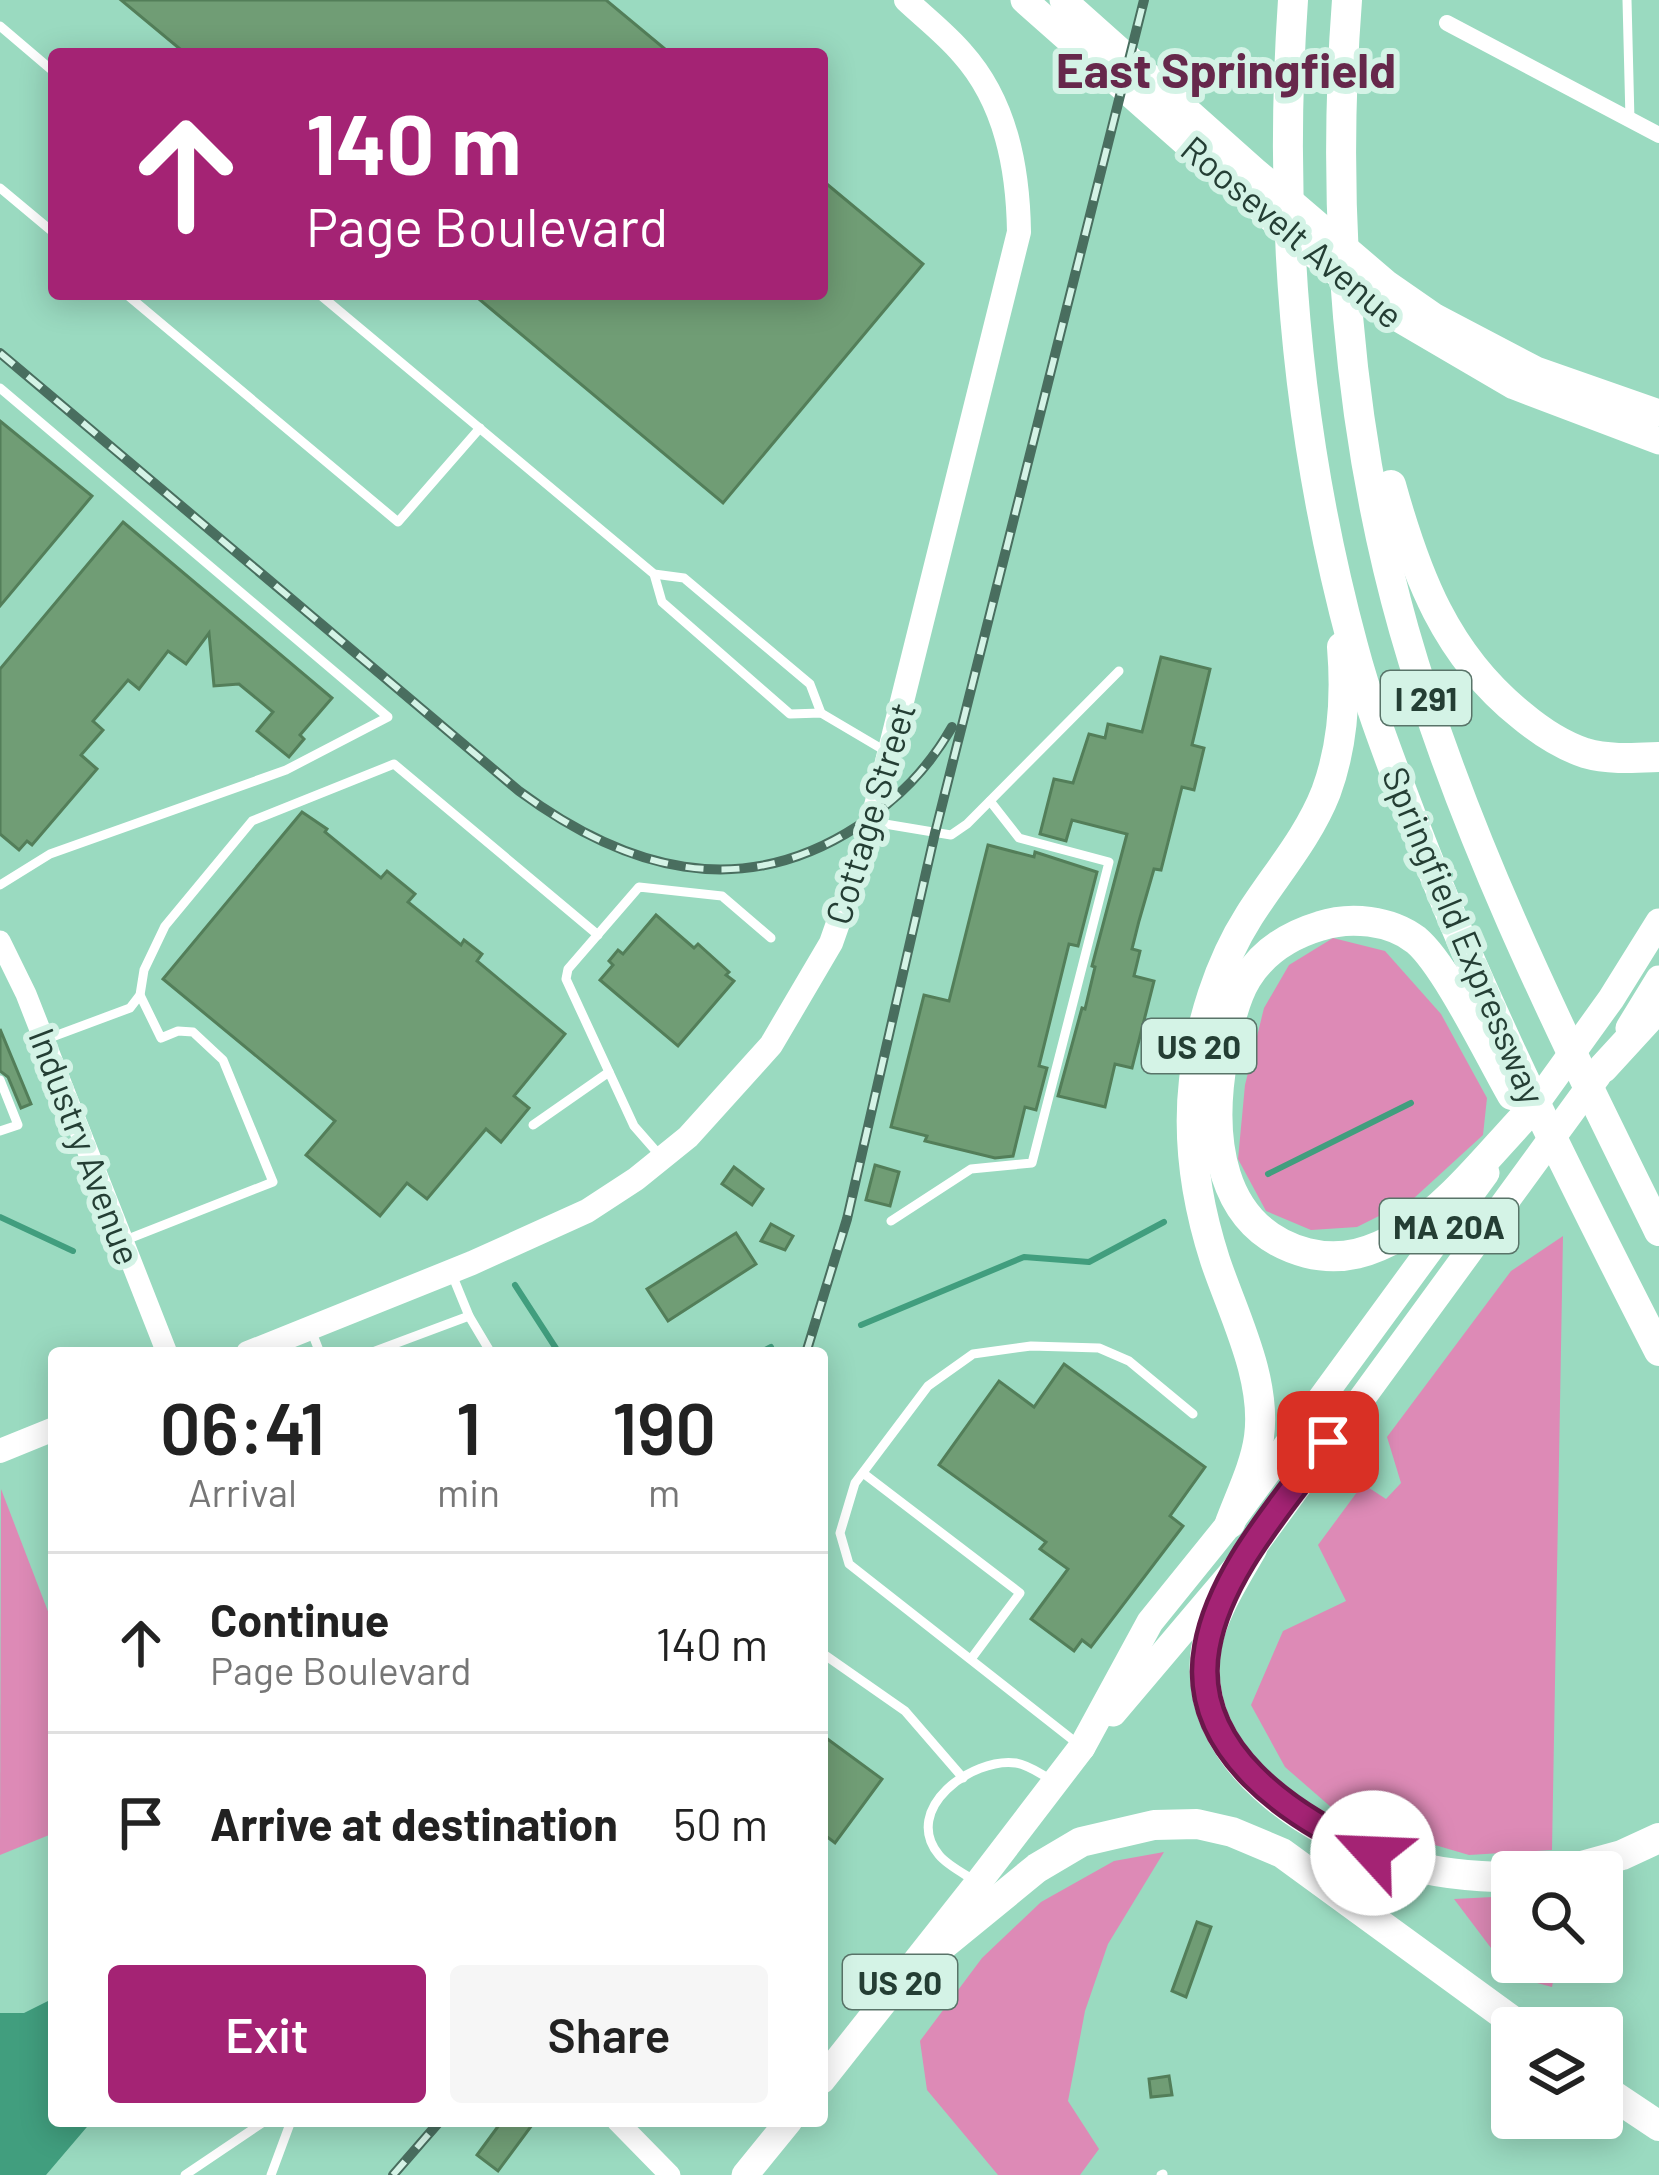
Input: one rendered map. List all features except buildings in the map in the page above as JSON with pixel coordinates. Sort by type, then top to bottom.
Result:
[{"type":"highway","name":"Springfield Expressway","points":[[1293,0],[1286,157],[1291,278],[1305,421],[1338,588],[1390,762],[1511,1074]]},
{"type":"highway","name":"Springfield Expressway","points":[[1347,0],[1340,163],[1355,364],[1383,538],[1413,658],[1485,860],[1659,1231]]},
{"type":"highway","points":[[1355,364],[1420,582],[1466,662],[1498,696],[1551,738],[1592,754],[1659,757]]},
{"type":"highway","name":"US 20","points":[[1230,1523],[1256,1452],[1258,1402],[1198,1195],[1192,1145],[1193,1084],[1207,1016],[1234,943],[1307,830],[1328,785],[1343,703],[1338,588]]},
{"type":"highway","points":[[1528,1113],[1436,1209],[1405,1233],[1357,1255],[1314,1254],[1280,1243],[1243,1212],[1223,1172],[1219,1088],[1241,990],[1274,949],[1314,927],[1370,922],[1399,929],[1418,942],[1511,1074],[1654,1342]]},
{"type":"highway","name":"US 20","points":[[1603,1068],[1659,1007]]},
{"type":"highway","points":[[1608,1127],[1659,1205]]},
{"type":"highway","points":[[1252,1549],[1215,1620],[1205,1659],[1207,1696],[1234,1755],[1300,1815],[1354,1845],[1437,1872],[1491,1876]]},
{"type":"highway","points":[[904,1976],[1037,1868],[1081,1842],[1154,1825],[1197,1824],[1232,1832],[1282,1853],[1493,2007]]},
{"type":"highway","points":[[1623,1855],[1659,1838]]},
{"type":"highway","points":[[1623,2102],[1659,2126]]},
{"type":"main road","name":"Cottage Street","points":[[263,1347],[587,1211],[662,1158],[688,1137],[771,1045],[804,993],[843,912],[873,822],[1019,232],[1016,171],[1000,116],[963,53],[906,0]]},
{"type":"main road","name":"Roosevelt Avenue","points":[[1024,0],[1148,110],[1244,178],[1383,295],[1514,386],[1659,441]]},
{"type":"main road","name":"Roosevelt Avenue","points":[[1063,0],[1147,76],[1244,178]]},
{"type":"main road","name":"Roosevelt Avenue","points":[[1383,295],[1536,370],[1659,413]]},
{"type":"main road","name":"MA 20A","points":[[1230,1523],[1611,999],[1659,922]]},
{"type":"main road","points":[[1603,1068],[1659,979]]},
{"type":"main road","name":"US 20","points":[[828,2072],[1082,1747],[1252,1549],[1603,1068]]},
{"type":"main road","points":[[0,1451],[48,1431]]},
{"type":"main road","name":"US 20","points":[[1082,1747],[1150,1622],[1230,1523]]},
{"type":"main road","points":[[745,2175],[784,2127]]},
{"type":"street","points":[[1447,22],[1659,135]]},
{"type":"street","name":"Industry Avenue","points":[[0,941],[44,1040],[164,1347]]},
{"type":"street","points":[[623,2127],[670,2175]]},
{"type":"lane","points":[[1627,0],[1630,119]]},
{"type":"lane","points":[[0,26],[48,67]]},
{"type":"lane","points":[[0,188],[48,228]]},
{"type":"lane","points":[[133,300],[398,522],[480,428]]},
{"type":"lane","points":[[326,300],[654,574],[684,578],[810,684],[821,713]]},
{"type":"lane","points":[[0,388],[388,717],[286,770],[50,854],[0,885]]},
{"type":"lane","points":[[654,574],[662,602],[790,714],[821,713],[890,753]]},
{"type":"lane","points":[[873,822],[951,836],[1118,671]]},
{"type":"lane","points":[[44,1040],[130,1009],[140,995],[144,970],[165,926],[252,821],[394,764],[598,934]]},
{"type":"lane","points":[[891,1221],[971,1169],[1032,1163],[1109,862],[1019,838],[990,801]]},
{"type":"lane","points":[[662,1158],[634,1126],[566,979],[568,969],[639,887],[722,896],[771,938]]},
{"type":"lane","points":[[122,1241],[273,1182],[223,1060],[193,1032],[178,1031],[161,1038],[140,995]]},
{"type":"lane","points":[[533,1124],[609,1072]]},
{"type":"lane","points":[[0,1080],[18,1125],[0,1131]]},
{"type":"lane","points":[[451,1271],[484,1347]]},
{"type":"lane","points":[[386,1347],[469,1316]]},
{"type":"lane","points":[[310,1328],[318,1347]]},
{"type":"lane","points":[[1082,1747],[849,1564],[840,1533],[855,1483],[928,1386],[973,1354],[1031,1346],[1099,1348],[1130,1361],[1193,1414]]},
{"type":"lane","points":[[862,1473],[1020,1593],[971,1659]]},
{"type":"lane","points":[[828,1657],[905,1711],[963,1778]]},
{"type":"lane","points":[[978,1882],[937,1853],[927,1820],[933,1805],[952,1784],[991,1765],[1012,1762],[1054,1782]]},
{"type":"lane","points":[[185,2175],[256,2127]]},
{"type":"lane","points":[[271,2175],[289,2127]]},
{"type":"shaded area","points":[[1333,938],[1385,951],[1441,1014],[1487,1098],[1483,1135],[1413,1199],[1357,1227],[1311,1230],[1266,1211],[1238,1159],[1245,1085],[1264,1008],[1289,965]]},
{"type":"shaded area","points":[[1563,1236],[1552,1850],[1469,1855],[1332,1808],[1285,1767],[1251,1705],[1283,1631],[1346,1601],[1318,1545],[1363,1484],[1386,1499],[1401,1483],[1387,1437],[1511,1271]]},
{"type":"shaded area","points":[[1,1489],[48,1611],[48,1835],[0,1855]]},
{"type":"shaded area","points":[[1164,1852],[1108,1944],[1085,2011],[1068,2101],[1099,2149],[1080,2175],[998,2175],[927,2090],[920,2041],[982,1958],[1041,1902],[1114,1861]]},
{"type":"shaded area","points":[[1491,1897],[1491,1948],[1454,1899]]},
{"type":"shaded area","points":[[48,2001],[48,2127],[87,2127],[46,2175],[0,2175],[0,2013],[24,2013]]},
{"type":"waterway","points":[[1268,1174],[1411,1103]]},
{"type":"waterway","points":[[0,1217],[73,1251]]},
{"type":"waterway","points":[[861,1325],[1024,1257],[1089,1262],[1164,1222]]},
{"type":"waterway","points":[[515,1285],[555,1347]]},
{"type":"railway","points":[[808,1347],[847,1219],[935,833],[1144,0]]},
{"type":"railway","points":[[0,353],[519,791],[559,818],[642,857],[684,867],[727,869],[770,864],[814,850],[858,826],[899,794],[952,727]]},
{"type":"railway","points":[[393,2175],[435,2127]]},
{"type":"district","name":"East Springfield","points":[[1226,69]]},
{"type":"route","points":[[1328,1442],[1232,1584],[1207,1647],[1207,1696],[1226,1744],[1255,1778],[1321,1828],[1373,1853]]}]
